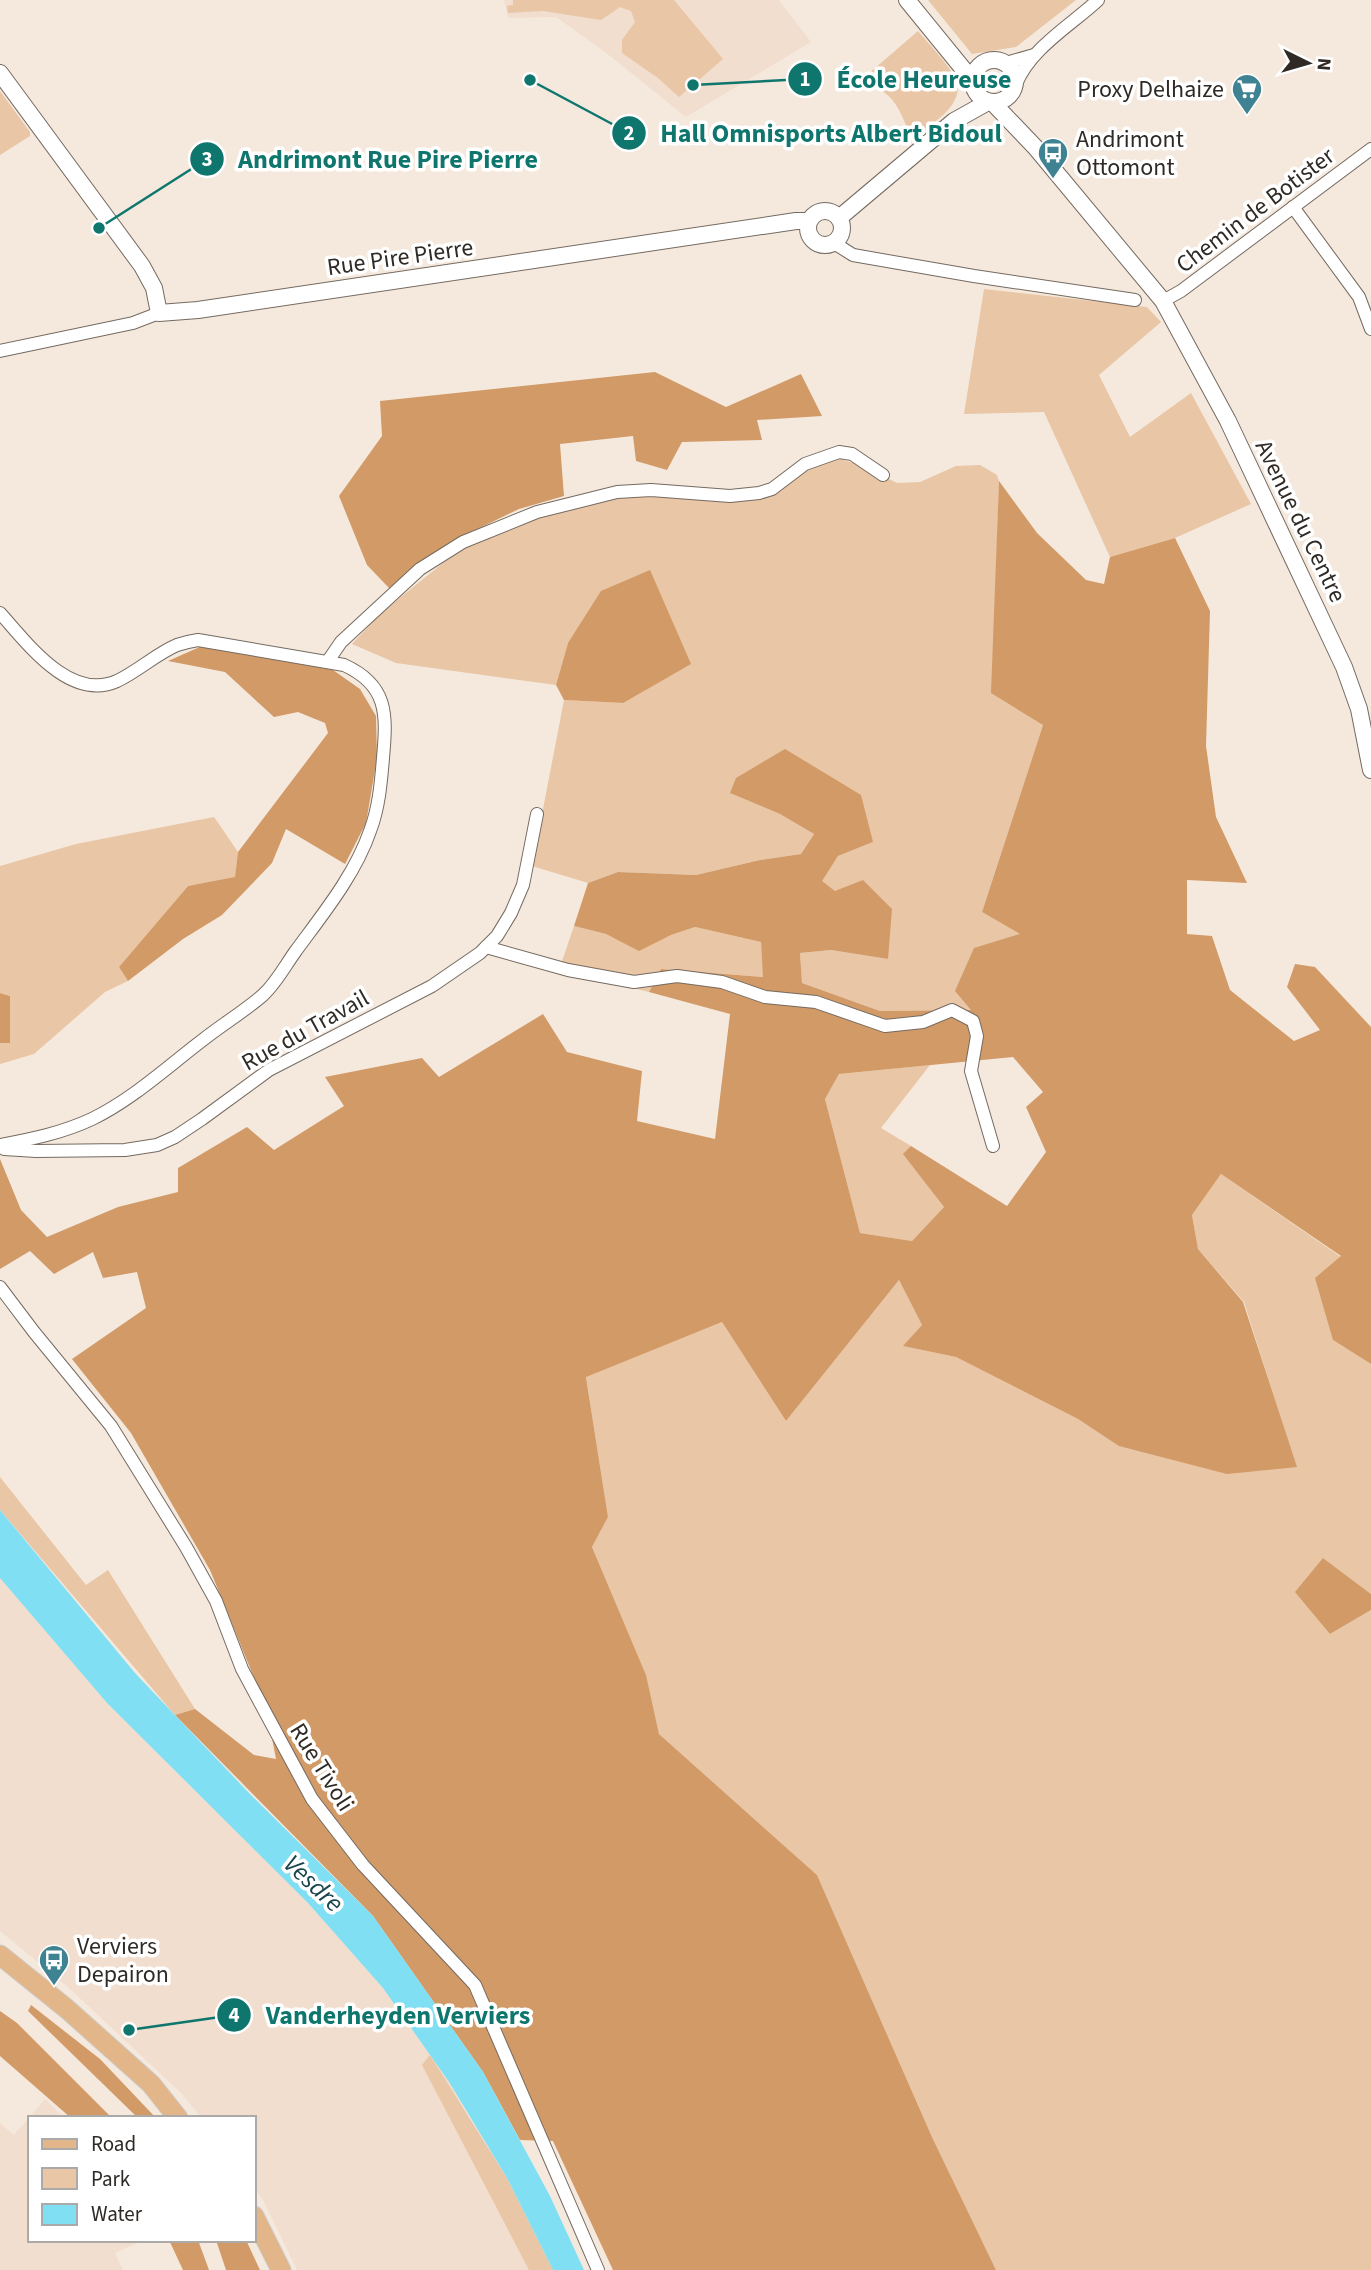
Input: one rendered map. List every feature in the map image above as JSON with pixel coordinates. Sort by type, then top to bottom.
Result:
[{"type":"main road","points":[[0,1955],[67,2009],[151,2084],[176,2116]]},
{"type":"main road","points":[[256,2220],[282,2270]]},
{"type":"street","points":[[908,0],[973,82],[980,97],[990,102],[1035,147]]},
{"type":"street","points":[[839,218],[961,116],[990,102],[1005,100],[1034,55],[1098,0]]},
{"type":"street","points":[[932,28],[970,59],[999,60],[1012,68],[1014,109],[1035,147]]},
{"type":"street","points":[[1006,63],[1034,55]]},
{"type":"street","points":[[961,116],[969,100],[974,73],[986,61]]},
{"type":"street","points":[[0,73],[142,266],[154,288],[159,313]]},
{"type":"street","name":"Avenue du Centre","points":[[1035,147],[1175,319],[1228,421],[1344,667],[1359,709],[1371,771]]},
{"type":"street","name":"Chemin de Botister","points":[[1163,301],[1181,291],[1371,149]]},
{"type":"street","points":[[1293,207],[1359,297],[1371,329]]},
{"type":"street","points":[[834,243],[842,231],[839,218],[834,213],[819,211],[809,221],[809,233],[816,243],[834,243],[853,255],[1135,300]]},
{"type":"street","name":"Rue Pire Pierre","points":[[0,351],[133,323],[159,313],[212,308],[809,221]]},
{"type":"street","points":[[328,662],[341,642],[420,569],[463,542],[537,512],[617,492],[651,490],[730,496],[759,493],[772,489],[805,464],[839,452],[852,454],[883,475]]},
{"type":"street","points":[[0,613],[33,649],[61,674],[84,684],[114,682],[177,645],[198,640],[344,665],[369,680],[381,696],[384,720],[379,796],[371,830],[334,899],[265,994],[127,1099],[89,1121],[50,1135],[0,1147]]},
{"type":"street","name":"Rue du Travail","points":[[0,1147],[36,1151],[124,1150],[158,1145],[202,1119],[269,1070],[432,986],[497,936],[523,885],[537,814]]},
{"type":"street","points":[[486,947],[568,970],[635,982],[677,976],[723,982],[765,997],[816,1002],[885,1026],[923,1022],[952,1010],[973,1021],[977,1036],[971,1071],[993,1146]]},
{"type":"street","name":"Rue Tivoli","points":[[0,1287],[111,1426],[180,1536],[216,1601],[242,1669],[312,1799],[363,1865],[475,1985],[598,2270]]},
{"type":"shaded area","points":[[504,0],[779,0],[811,42],[686,117],[605,52],[556,17],[508,18]]},
{"type":"shaded area","points":[[655,372],[726,407],[801,374],[822,416],[757,420],[762,440],[682,442],[667,470],[636,461],[633,436],[560,444],[564,496],[519,509],[449,543],[390,589],[367,565],[339,496],[382,436],[380,401]]},
{"type":"shaded area","points":[[999,481],[1037,533],[1086,580],[1104,584],[1110,557],[1175,538],[1210,611],[1206,746],[1216,817],[1247,883],[1187,880],[1187,934],[1212,936],[1230,990],[1294,1041],[1320,1030],[1287,987],[1295,964],[1315,967],[1371,1027],[1371,1364],[1333,1340],[1315,1278],[1341,1256],[1221,1174],[1192,1215],[1198,1249],[1243,1302],[1297,1467],[1227,1474],[1119,1446],[1078,1419],[956,1357],[903,1346],[922,1325],[899,1280],[786,1421],[722,1322],[586,1377],[608,1517],[592,1547],[646,1675],[659,1734],[817,1875],[932,2137],[996,2270],[613,2270],[553,2141],[520,2140],[483,2072],[373,1916],[175,1715],[195,1709],[254,1755],[276,1759],[266,1707],[210,1570],[131,1433],[72,1359],[146,1308],[137,1272],[103,1278],[93,1252],[54,1274],[30,1251],[0,1269],[0,1159],[21,1210],[47,1237],[118,1207],[178,1192],[178,1168],[247,1127],[274,1150],[344,1106],[325,1077],[422,1058],[439,1077],[543,1014],[567,1052],[642,1071],[637,1121],[715,1139],[730,1014],[649,992],[661,969],[763,977],[761,942],[695,927],[671,935],[639,951],[606,934],[574,926],[588,883],[618,872],[696,875],[760,860],[801,854],[814,834],[780,814],[730,793],[736,778],[785,749],[861,795],[873,842],[838,856],[822,881],[835,891],[863,880],[892,909],[888,959],[831,950],[800,953],[802,983],[880,1011],[971,1010],[955,991],[974,948],[1020,934],[982,912],[1043,725],[991,693]],"holes":[[[1013,1057],[1043,1092],[1026,1107],[1046,1152],[1007,1206],[911,1146],[903,1154],[944,1207],[912,1241],[860,1233],[825,1099],[839,1074]]]},
{"type":"shaded area","points":[[650,570],[691,664],[623,703],[564,700],[556,685],[568,643],[601,591]]},
{"type":"shaded area","points":[[202,646],[333,670],[360,689],[376,716],[377,758],[366,823],[345,864],[286,829],[272,863],[222,915],[183,939],[128,981],[119,967],[188,886],[235,877],[238,852],[328,733],[325,723],[298,712],[274,717],[225,672],[168,661]]},
{"type":"shaded area","points":[[0,993],[10,996],[10,1043],[0,1043]]},
{"type":"shaded area","points":[[1323,1558],[1371,1594],[1371,1610],[1330,1634],[1295,1592]]},
{"type":"shaded area","points":[[0,1578],[107,1703],[308,1903],[383,1988],[449,2082],[553,2270],[297,2270],[256,2190],[256,2116],[200,2116],[182,2094],[69,1988],[0,1931]]},
{"type":"shaded area","points":[[31,2005],[100,2059],[154,2116],[136,2116],[28,2011]]},
{"type":"shaded area","points":[[0,2011],[17,2023],[110,2116],[69,2116],[0,2056]]},
{"type":"shaded area","points":[[45,2099],[62,2116],[30,2116]]},
{"type":"shaded area","points":[[28,2119],[28,2242],[140,2242],[115,2253],[123,2270],[0,2270],[0,2123],[14,2135]]},
{"type":"shaded area","points":[[170,2242],[199,2242],[209,2270],[183,2270]]},
{"type":"shaded area","points":[[217,2242],[247,2242],[260,2270],[226,2270]]},
{"type":"green space","points":[[513,0],[674,0],[723,59],[679,97],[658,78],[622,53],[622,40],[635,22],[631,11],[620,7],[601,20],[543,11],[508,13],[507,6],[513,5]]},
{"type":"green space","points":[[928,0],[1076,0],[1016,47],[972,54]]},
{"type":"green space","points":[[918,31],[949,69],[958,89],[956,98],[944,114],[911,137],[902,116],[888,95],[860,81]]},
{"type":"green space","points":[[0,91],[30,132],[30,136],[0,155]]},
{"type":"green space","points":[[984,289],[1147,307],[1161,322],[1099,375],[1130,437],[1191,393],[1251,504],[1175,538],[1110,557],[1044,412],[964,414]]},
{"type":"green space","points":[[835,458],[861,465],[897,483],[920,482],[956,466],[980,465],[997,475],[999,481],[996,575],[1043,725],[982,912],[1021,934],[972,1010],[880,1011],[802,983],[800,953],[831,950],[888,959],[835,891],[821,881],[838,856],[873,842],[730,793],[780,814],[814,834],[801,854],[760,860],[696,875],[618,872],[588,883],[532,866],[564,700],[623,703],[568,643],[556,685],[396,663],[352,644],[381,613],[443,563],[476,542],[515,523],[616,495],[660,493],[730,500]]},
{"type":"green space","points":[[214,817],[238,852],[235,878],[188,886],[119,967],[128,981],[105,992],[34,1054],[0,1064],[0,1043],[9,1043],[10,996],[0,993],[0,866],[76,844]]},
{"type":"green space","points":[[574,926],[606,934],[639,950],[695,927],[761,942],[764,977],[661,969],[649,992],[559,970]]},
{"type":"green space","points":[[930,1065],[881,1128],[911,1146],[904,1154],[944,1207],[912,1241],[860,1233],[825,1099],[839,1074]]},
{"type":"green space","points":[[1221,1174],[1341,1257],[1333,1340],[1371,1364],[1371,1594],[1323,1558],[1330,1634],[1371,1610],[1371,2270],[996,2270],[932,2137],[817,1875],[659,1734],[645,1673],[592,1547],[608,1517],[586,1376],[722,1322],[786,1421],[899,1280],[922,1325],[904,1346],[956,1357],[1078,1419],[1120,1446],[1296,1467],[1244,1302],[1198,1249],[1192,1215]]},
{"type":"green space","points":[[0,1477],[86,1585],[108,1570],[195,1709],[175,1715],[0,1510]]},
{"type":"green space","points":[[430,2055],[507,2178],[553,2270],[529,2270],[422,2065]]},
{"type":"water","name":"Vesdre","points":[[0,1510],[135,1673],[249,1793],[373,1916],[483,2072],[550,2196],[584,2270],[553,2270],[507,2178],[449,2082],[383,1988],[308,1903],[107,1703],[0,1578]]},
{"type":"place","name":"Hall Omnisports Albert Bidoul","points":[[530,80]]},
{"type":"place","name":"École Heureuse","points":[[693,85]]},
{"type":"place","name":"Proxy Delhaize","points":[[1247,116]]},
{"type":"place","name":"Andrimont Ottomont","points":[[1053,180]]},
{"type":"place","name":"Andrimont Rue Pire Pierre","points":[[99,228]]},
{"type":"place","name":"Verviers Depairon","points":[[54,1987]]},
{"type":"place","name":"Vanderheyden Verviers","points":[[129,2030]]}]
